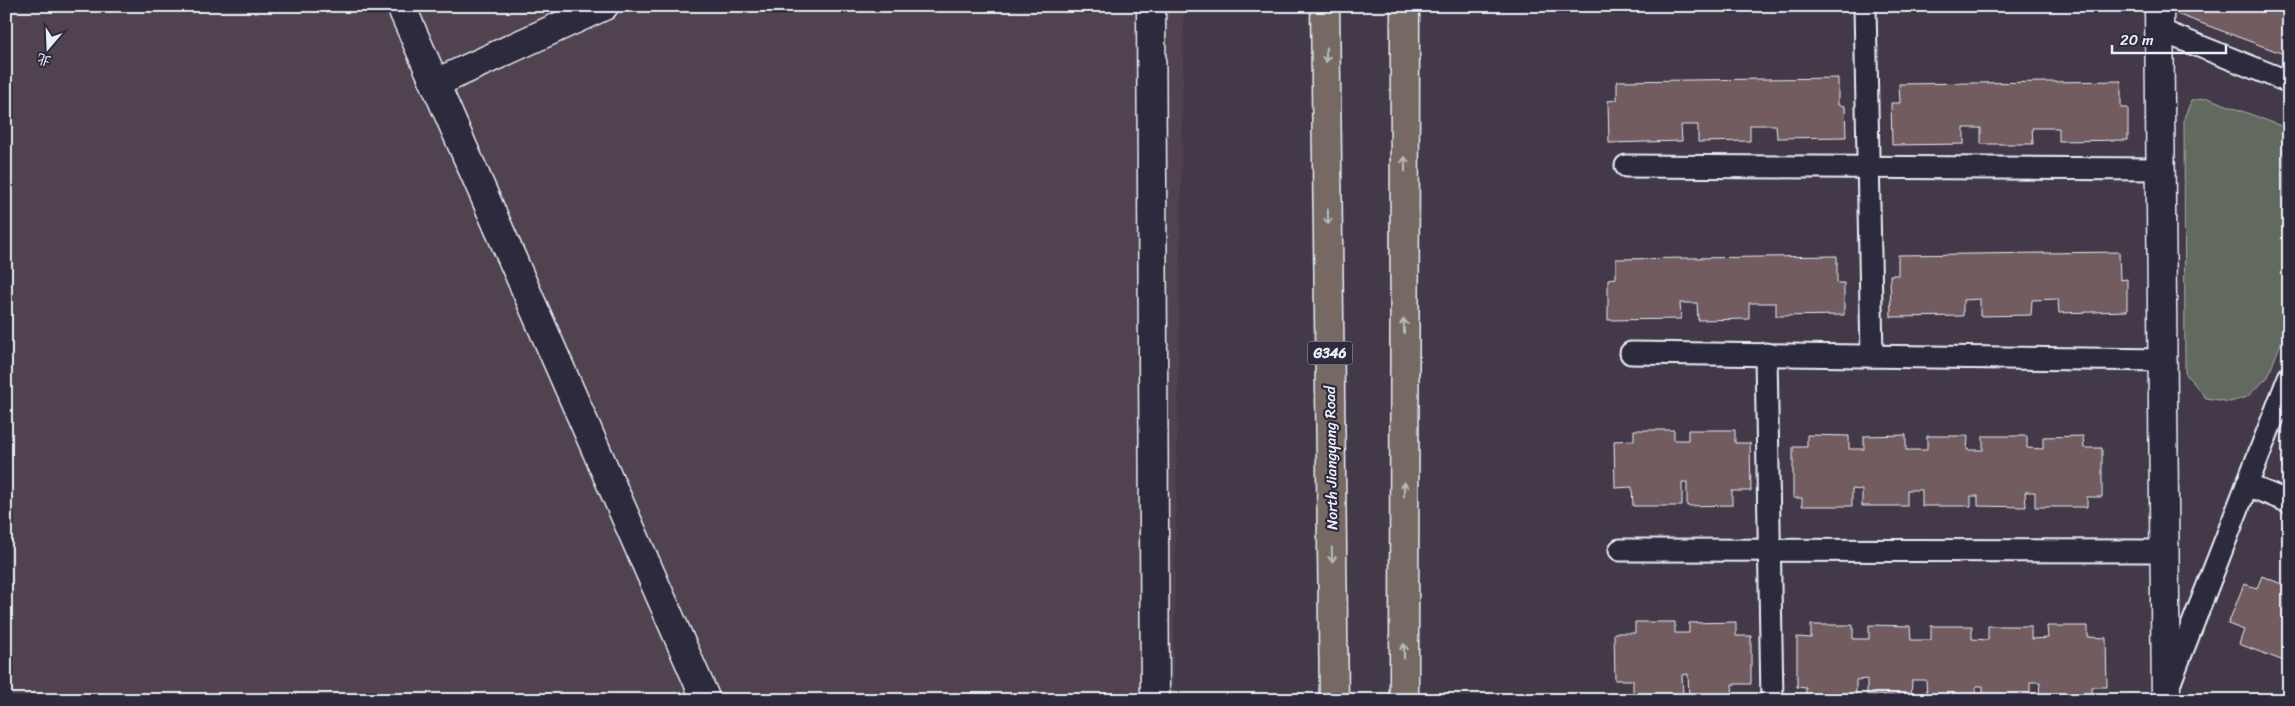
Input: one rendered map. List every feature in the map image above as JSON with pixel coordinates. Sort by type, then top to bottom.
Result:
[{"type":"highway","name":"North Jiangyang Road","points":[[1325,6],[1334,700]]},
{"type":"highway","points":[[1404,700],[1405,6]]},
{"type":"street","points":[[401,6],[706,700]]},
{"type":"street","points":[[436,82],[604,6]]},
{"type":"street","points":[[1151,6],[1155,700]]},
{"type":"street","points":[[2159,18],[2166,695]]},
{"type":"lane","points":[[1865,6],[1872,356]]},
{"type":"lane","points":[[2159,18],[2289,82]]},
{"type":"lane","points":[[1626,166],[2161,169]]},
{"type":"lane","points":[[1631,353],[2163,360]]},
{"type":"lane","points":[[1766,354],[1772,700]]},
{"type":"lane","points":[[2166,695],[2289,378]]},
{"type":"lane","points":[[2247,485],[2289,502]]},
{"type":"lane","points":[[1620,550],[2165,551]]},
{"type":"shaded area","points":[[6,6],[1184,6],[1173,700],[6,700]]},
{"type":"shaded area","points":[[2208,98],[2289,129],[2289,321],[2268,377],[2247,397],[2230,402],[2206,398],[2185,373],[2184,118],[2191,101]]},
{"type":"building","points":[[2176,6],[2289,6],[2289,56],[2174,13]]},
{"type":"building","points":[[1838,78],[1838,105],[1845,106],[1846,137],[1777,138],[1776,125],[1750,125],[1750,141],[1698,142],[1698,125],[1681,125],[1682,141],[1609,143],[1608,101],[1617,100],[1617,81]]},
{"type":"building","points":[[2121,81],[2121,108],[2128,108],[2128,140],[2059,141],[2059,128],[2032,128],[2033,144],[1981,144],[1981,128],[1964,128],[1964,144],[1892,145],[1891,103],[1900,103],[1899,84]]},
{"type":"building","points":[[2119,252],[2120,280],[2127,279],[2127,311],[2059,313],[2058,299],[2032,300],[2031,315],[1980,316],[1980,299],[1963,300],[1963,316],[1891,317],[1890,275],[1898,275],[1898,255]]},
{"type":"building","points":[[1837,256],[1837,283],[1844,283],[1844,315],[1776,316],[1776,303],[1749,303],[1749,319],[1698,320],[1697,303],[1680,303],[1681,319],[1608,320],[1608,279],[1616,278],[1616,259]]},
{"type":"building","points":[[1634,430],[1674,430],[1674,440],[1688,440],[1688,430],[1735,430],[1735,443],[1750,443],[1751,491],[1732,491],[1732,505],[1687,506],[1687,482],[1682,482],[1682,506],[1633,506],[1632,487],[1615,488],[1614,441],[1634,440]]},
{"type":"building","points":[[1807,435],[1849,436],[1849,449],[1864,449],[1864,436],[1906,435],[1906,450],[1927,450],[1927,436],[1968,436],[1967,450],[1983,450],[1983,436],[2027,436],[2027,448],[2043,449],[2043,437],[2083,436],[2084,448],[2102,448],[2102,497],[2087,497],[2087,507],[2035,507],[2035,492],[2025,492],[2026,507],[1978,506],[1978,496],[1971,496],[1971,506],[1922,506],[1922,490],[1907,490],[1907,506],[1862,506],[1862,490],[1852,489],[1852,506],[1802,506],[1802,498],[1793,498],[1793,447],[1807,447]]},
{"type":"building","points":[[2262,576],[2289,587],[2289,663],[2239,644],[2244,630],[2228,624],[2244,584],[2257,588]]},
{"type":"building","points":[[1635,622],[1675,622],[1675,633],[1689,633],[1689,623],[1736,622],[1736,636],[1751,636],[1751,684],[1732,684],[1733,697],[1689,698],[1688,674],[1682,675],[1683,698],[1633,699],[1633,680],[1615,680],[1614,633],[1635,633]]},
{"type":"building","points":[[1811,625],[1853,625],[1853,639],[1869,639],[1869,625],[1910,626],[1911,640],[1931,640],[1931,626],[1972,626],[1972,639],[1988,640],[1988,626],[2031,626],[2031,639],[2048,638],[2047,626],[2088,626],[2088,637],[2106,638],[2107,687],[2092,687],[2092,697],[2039,696],[2040,682],[2030,682],[2030,696],[1983,696],[1983,686],[1976,686],[1976,696],[1927,696],[1926,680],[1912,680],[1911,696],[1867,695],[1867,679],[1856,680],[1856,696],[1806,695],[1806,688],[1797,687],[1797,637],[1811,638]]}]
